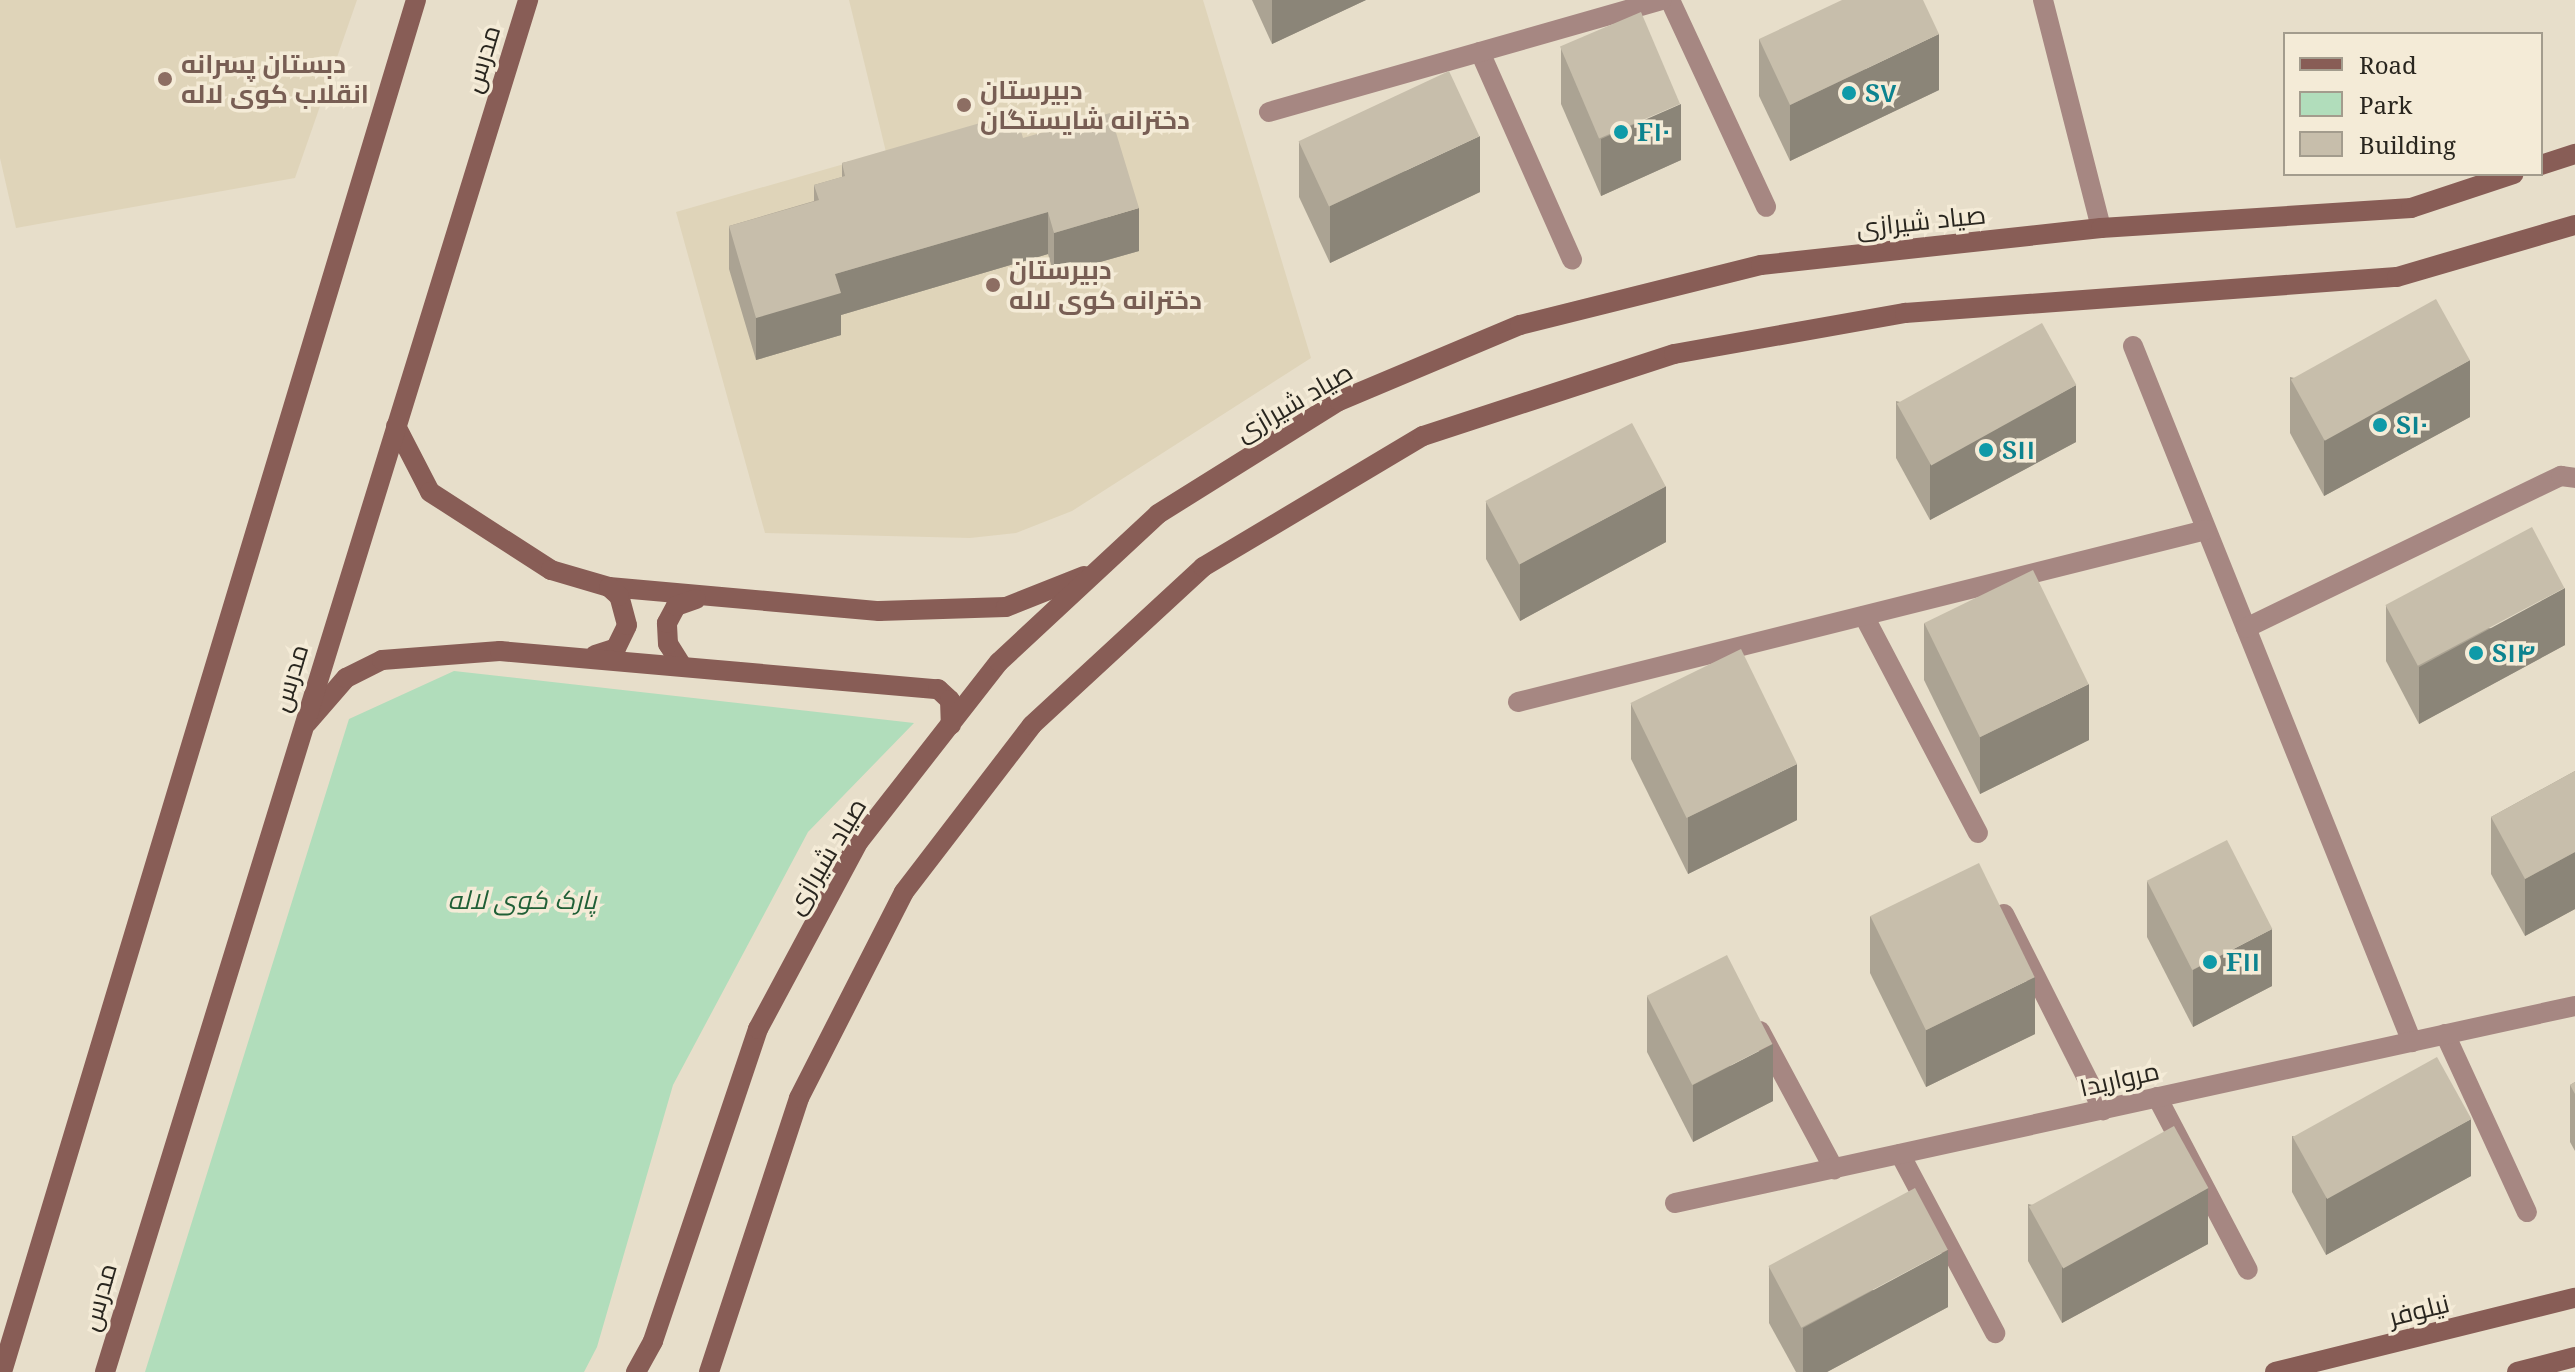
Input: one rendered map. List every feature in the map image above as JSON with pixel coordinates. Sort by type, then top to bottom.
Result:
[{"type":"street","points":[[2,1372],[416,0]]},
{"type":"street","name":"مدرس","points":[[105,1372],[528,0]]},
{"type":"street","points":[[1269,112],[1661,0]]},
{"type":"street","points":[[1670,0],[1766,207]]},
{"type":"street","points":[[2043,0],[2101,228]]},
{"type":"street","points":[[1480,52],[1572,260]]},
{"type":"street","points":[[2543,164],[2575,154]]},
{"type":"street","name":"صیاد شیرازی","points":[[636,1372],[653,1341],[758,1029],[859,841],[999,662],[1158,514],[1339,401],[1520,325],[1761,265],[2101,228],[2411,208],[2508,176]]},
{"type":"street","points":[[709,1372],[799,1098],[904,892],[1032,725],[1203,567],[1423,436],[1674,354],[1905,313],[2397,277],[2575,225]]},
{"type":"street","points":[[2133,346],[2412,1042]]},
{"type":"street","points":[[396,426],[430,492],[551,570],[609,587],[879,611],[1006,607],[1095,572]]},
{"type":"street","points":[[2246,628],[2561,476],[2575,478]]},
{"type":"street","points":[[1518,702],[2206,530]]},
{"type":"street","points":[[584,657],[603,655],[624,639],[625,610],[609,587]]},
{"type":"street","points":[[682,666],[668,644],[669,614],[685,601],[704,597]]},
{"type":"street","points":[[1864,616],[1978,833]]},
{"type":"street","points":[[302,729],[346,678],[382,660],[500,651],[938,689],[950,700],[951,725]]},
{"type":"street","points":[[2004,914],[2103,1110]]},
{"type":"street","name":"مروارید۱","points":[[1675,1203],[2575,1006]]},
{"type":"street","points":[[1751,1015],[1834,1169]]},
{"type":"street","points":[[2445,1034],[2527,1212]]},
{"type":"street","points":[[2157,1097],[2248,1270]]},
{"type":"street","points":[[1900,1154],[1995,1333]]},
{"type":"street","name":"نیلوفر","points":[[2275,1372],[2575,1298]]},
{"type":"street","points":[[2517,1372],[2575,1357]]},
{"type":"shaded area","name":"دبستان پسرانه انقلاب کوی لاله","points":[[0,0],[357,0],[295,178],[16,228],[0,158]]},
{"type":"shaded area","name":"دبیرستان دخترانه کوی لاله","points":[[849,0],[1203,0],[1311,358],[1072,511],[1016,533],[970,538],[765,533],[676,212],[886,152]]},
{"type":"green space","name":"پارک کوی لاله","points":[[454,671],[914,723],[808,832],[673,1085],[597,1347],[584,1372],[145,1372],[349,719]]},
{"type":"building","points":[[1842,0],[1923,0],[1939,34],[1790,105],[1759,39]]},
{"type":"building","points":[[1641,12],[1680,104],[1599,138],[1560,46]]},
{"type":"building","points":[[1449,71],[1479,136],[1329,206],[1299,141]]},
{"type":"building","points":[[1110,113],[1139,208],[1054,233],[1048,212],[835,274],[841,293],[756,318],[729,226],[819,200],[814,185],[845,176],[842,163],[987,121],[990,132],[1019,124],[1023,138]]},
{"type":"building","points":[[2436,299],[2470,360],[2325,441],[2291,379]]},
{"type":"building","points":[[2042,323],[2076,385],[1931,466],[1897,403]]},
{"type":"building","points":[[1632,423],[1666,487],[1519,565],[1485,501]]},
{"type":"building","points":[[2532,527],[2564,588],[2418,666],[2385,605]]},
{"type":"building","points":[[2033,570],[2089,684],[1980,737],[1924,623]]},
{"type":"building","points":[[1741,649],[1797,764],[1687,818],[1630,703]]},
{"type":"building","points":[[2575,771],[2575,852],[2525,879],[2491,817]]},
{"type":"building","points":[[2227,840],[2272,929],[2192,970],[2147,881]]},
{"type":"building","points":[[1979,863],[2035,977],[1926,1030],[1870,916]]},
{"type":"building","points":[[1727,955],[1772,1044],[1692,1085],[1647,996]]},
{"type":"building","points":[[2437,1057],[2471,1119],[2327,1199],[2293,1137]]},
{"type":"building","points":[[2174,1126],[2208,1188],[2063,1269],[2029,1206]]},
{"type":"building","points":[[1915,1188],[1948,1250],[1801,1328],[1768,1266]]},
{"type":"place","name":"دبستان پسرانه انقلاب کوی لاله","points":[[165,79]]},
{"type":"place","name":"S۷","points":[[1849,93]]},
{"type":"place","name":"دبیرستان دخترانه شایستگان","points":[[964,105]]},
{"type":"place","name":"F۱۰","points":[[1621,132]]},
{"type":"place","name":"دبیرستان دخترانه کوی لاله","points":[[993,285]]},
{"type":"place","name":"S۱۰","points":[[2380,425]]},
{"type":"place","name":"S۱۱","points":[[1986,450]]},
{"type":"place","name":"S۱۴","points":[[2476,653]]},
{"type":"place","name":"F۱۱","points":[[2210,962]]}]
